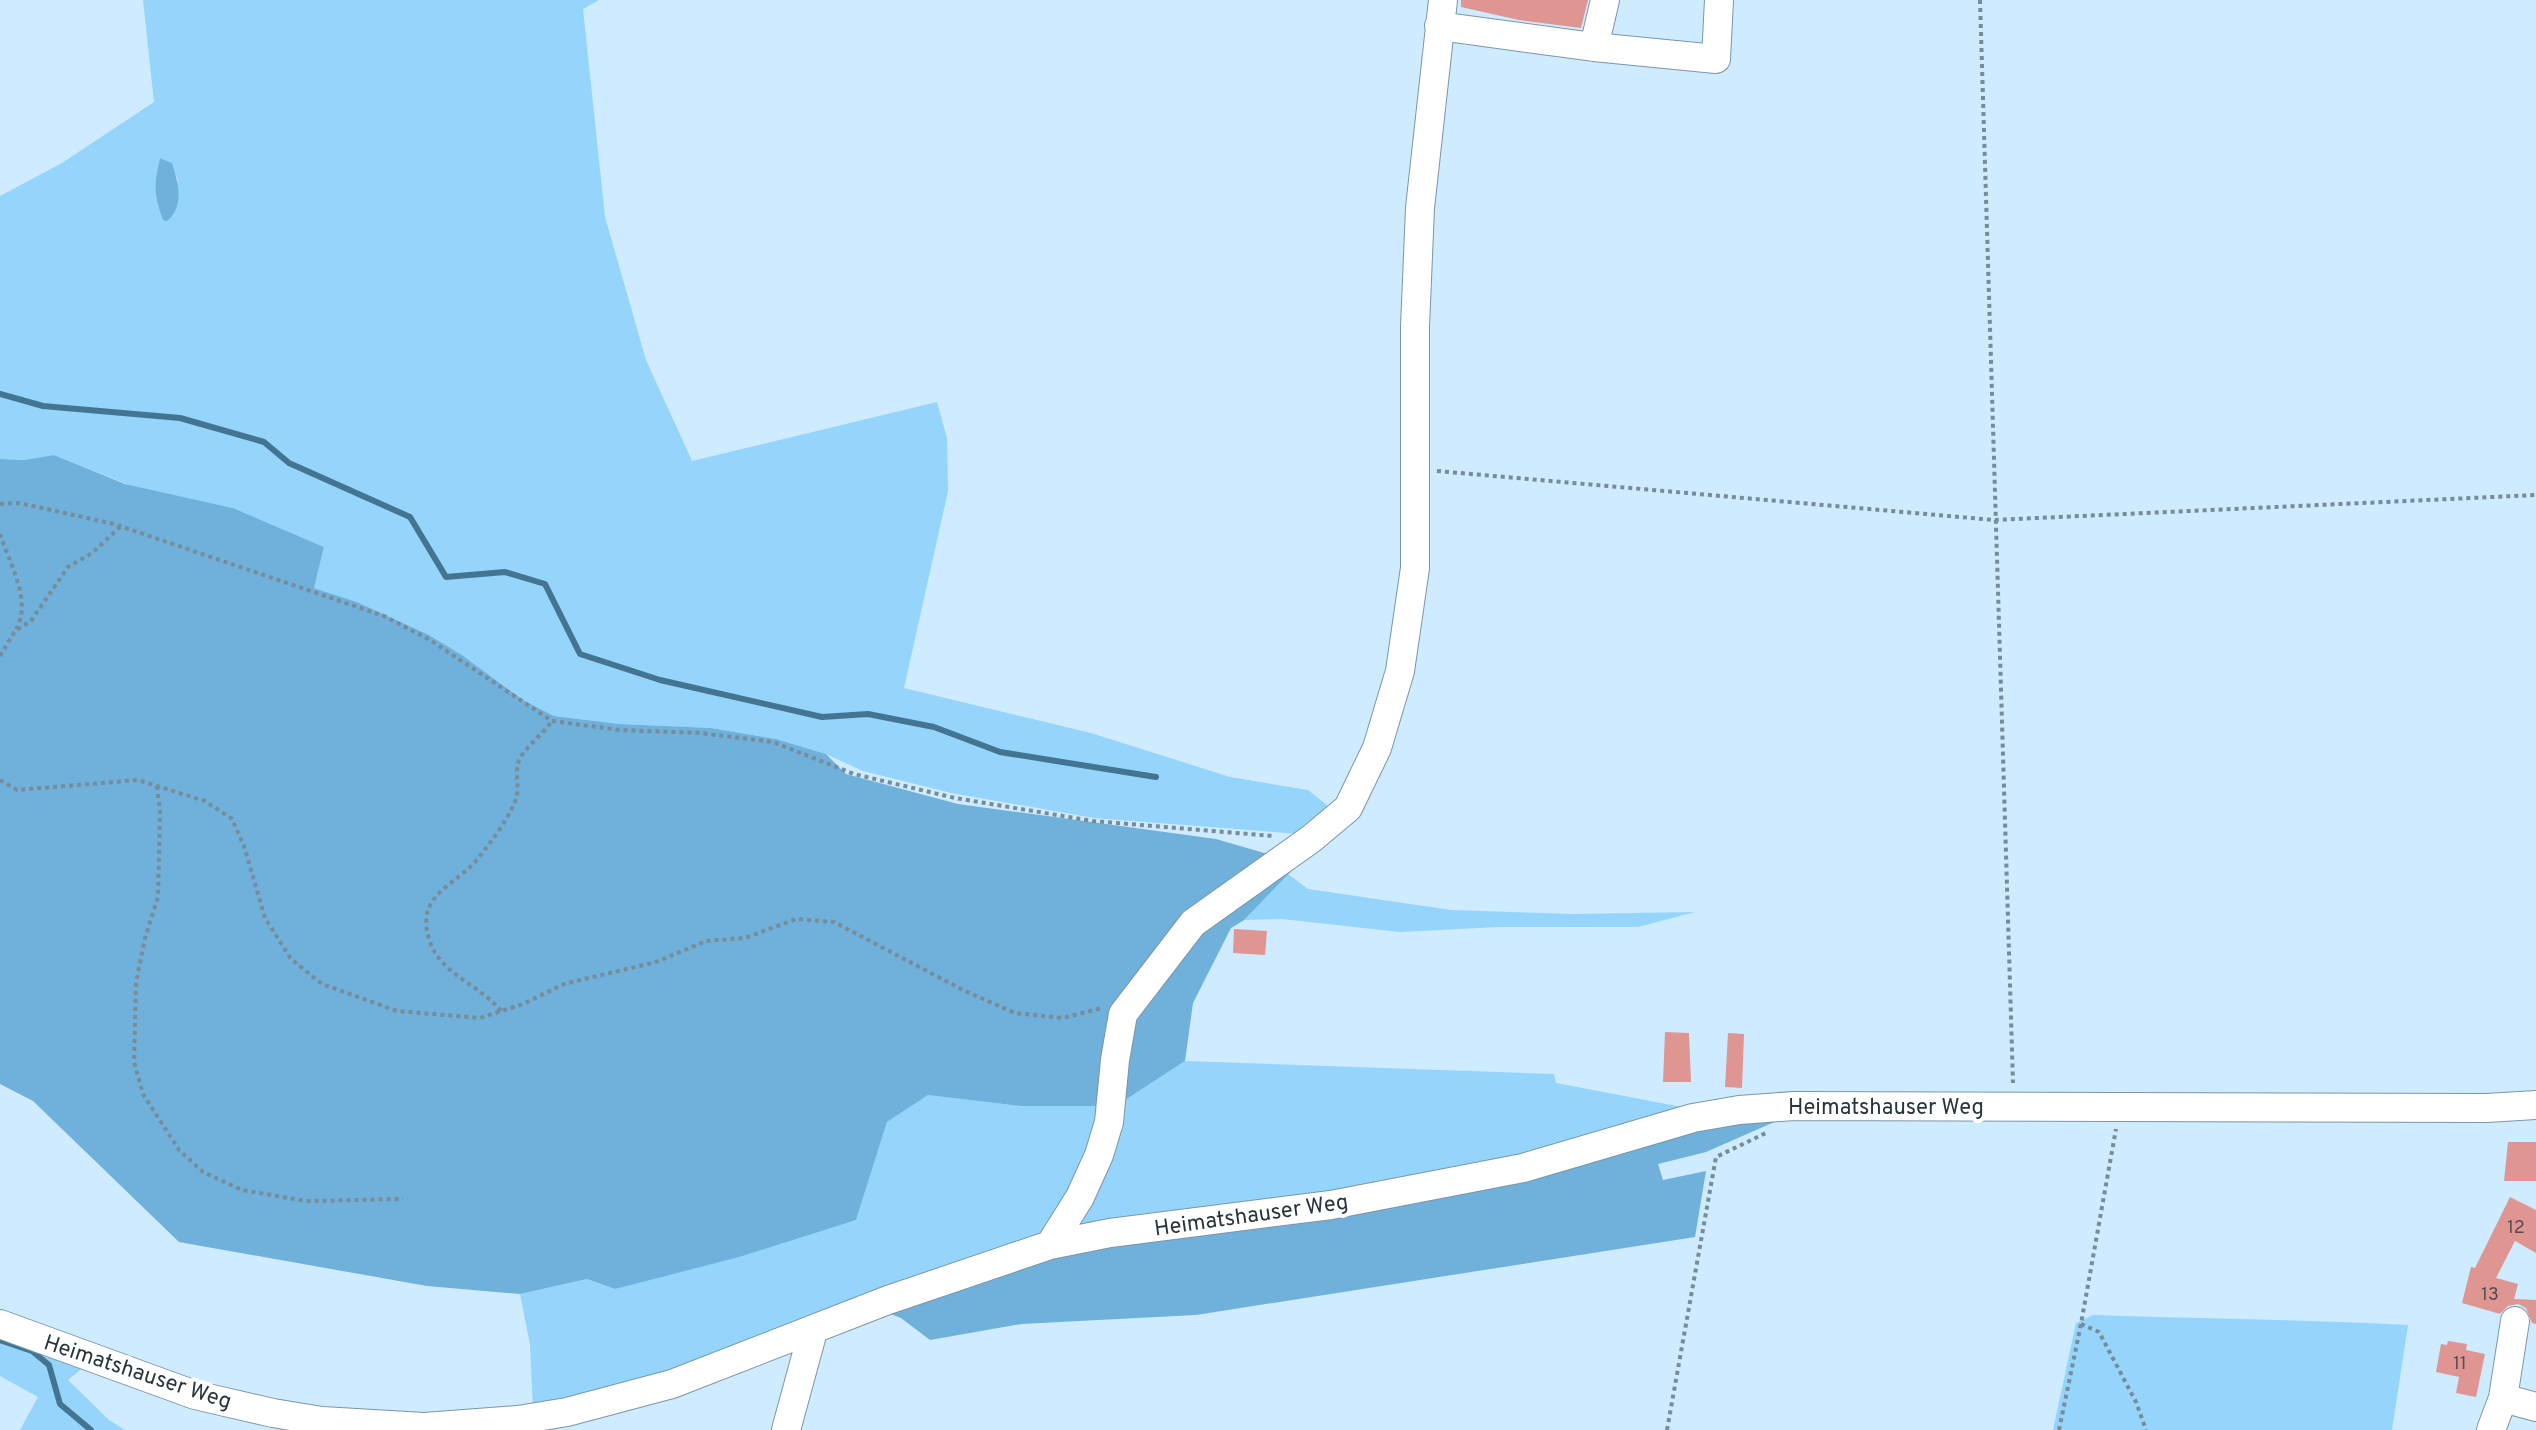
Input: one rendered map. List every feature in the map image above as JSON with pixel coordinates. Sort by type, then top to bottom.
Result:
[{"type":"street","points":[[1594,47],[1605,0]]},
{"type":"street","points":[[1050,1245],[1080,1197],[1099,1155],[1109,1122],[1123,1014],[1193,923],[1311,839],[1348,808],[1377,748],[1400,671],[1415,568],[1415,327],[1420,208],[1441,14],[1594,47],[1716,59],[1719,0]]},
{"type":"street","name":"Heimatshauser Weg","points":[[0,1324],[195,1395],[273,1413],[322,1421],[424,1427],[518,1420],[567,1412],[672,1384],[888,1300],[1050,1245],[1110,1233],[1331,1205],[1523,1168],[1693,1118],[1739,1110],[1794,1106],[2487,1108],[2536,1105]]},
{"type":"street","points":[[2491,1430],[2503,1398],[2515,1321]]},
{"type":"street","points":[[786,1430],[813,1331]]},
{"type":"street","points":[[2503,1398],[2536,1407]]},
{"type":"path","points":[[1980,0],[2011,1057],[2015,1105]]},
{"type":"path","points":[[1416,469],[1994,520],[2536,495]]},
{"type":"path","points":[[0,504],[19,503],[117,525],[384,616],[430,640],[552,721],[620,730],[700,733],[773,742],[868,777],[955,798],[1093,821],[1311,839]]},
{"type":"path","points":[[15,631],[31,621],[68,567],[92,553],[117,525]]},
{"type":"path","points":[[0,534],[13,563],[20,593],[20,623],[0,656]]},
{"type":"path","points":[[501,1011],[488,997],[438,960],[428,938],[427,915],[431,902],[439,892],[470,868],[495,835],[516,799],[520,759],[552,721]]},
{"type":"path","points":[[0,780],[17,790],[138,780],[205,801],[232,819],[244,846],[265,918],[291,959],[322,984],[397,1011],[480,1018],[523,1004],[564,984],[656,962],[706,941],[745,938],[796,919],[834,922],[963,990],[1015,1013],[1063,1018],[1113,1004],[1123,1014]]},
{"type":"path","points":[[157,786],[160,812],[158,897],[145,938],[136,983],[134,1062],[143,1094],[179,1150],[203,1172],[242,1190],[306,1201],[403,1199]]},
{"type":"path","points":[[2059,1430],[2121,1107]]},
{"type":"path","points":[[1667,1430],[1716,1157],[1777,1128]]},
{"type":"path","points":[[2081,1324],[2099,1332],[2136,1402],[2146,1430]]},
{"type":"shaded area","points":[[143,0],[599,0],[583,9],[605,217],[646,360],[692,461],[937,402],[947,438],[948,491],[904,688],[1091,733],[1230,777],[1308,790],[1328,806],[1343,808],[1313,835],[1094,818],[951,793],[863,771],[826,754],[776,739],[711,728],[620,724],[554,716],[523,700],[429,635],[357,602],[314,588],[324,547],[233,508],[129,485],[54,455],[24,460],[0,459],[0,196],[62,163],[154,102]],"holes":[[[160,158],[172,163],[178,181],[163,220],[156,196]]]},
{"type":"shaded area","points":[[160,158],[172,163],[178,185],[176,208],[167,221],[163,220],[156,196]]},
{"type":"shaded area","points":[[54,455],[125,484],[233,508],[324,547],[314,588],[357,602],[429,635],[523,700],[554,716],[620,724],[711,728],[776,739],[826,754],[846,774],[958,804],[1216,839],[1299,863],[1244,920],[1231,928],[1193,1003],[1185,1061],[1116,1106],[1021,1106],[928,1095],[887,1122],[856,1220],[739,1257],[615,1289],[587,1279],[520,1294],[427,1286],[179,1242],[33,1101],[0,1084],[0,459],[24,460]]},
{"type":"shaded area","points":[[1288,874],[1308,889],[1451,910],[1573,914],[1695,912],[1638,927],[1499,927],[1400,932],[1282,919],[1244,920]]},
{"type":"shaded area","points":[[1185,1061],[1554,1074],[1556,1083],[1703,1111],[1516,1166],[1075,1228],[1116,1106]]},
{"type":"shaded area","points":[[928,1095],[1021,1106],[1099,1106],[1101,1130],[1058,1221],[1031,1243],[672,1376],[533,1409],[530,1345],[520,1294],[587,1279],[615,1289],[856,1220],[887,1122]]},
{"type":"shaded area","points":[[1795,1113],[1706,1152],[1658,1164],[1663,1180],[1706,1171],[1695,1237],[1196,1315],[1021,1324],[930,1340],[901,1318],[880,1310],[1030,1260],[1694,1125]]},
{"type":"shaded area","points":[[2093,1315],[2408,1325],[2392,1430],[2053,1430],[2076,1323]]},
{"type":"shaded area","points":[[0,1334],[86,1365],[68,1380],[109,1420],[125,1430],[20,1430],[38,1397],[0,1376]]},
{"type":"building","points":[[1461,0],[1588,0],[1581,28],[1519,20],[1461,7]]},
{"type":"building","points":[[1234,929],[1267,931],[1265,955],[1233,953]]},
{"type":"building","points":[[1665,1032],[1689,1033],[1691,1082],[1663,1082]]},
{"type":"building","points":[[1728,1033],[1744,1034],[1742,1088],[1725,1087]]},
{"type":"building","points":[[2508,1142],[2536,1142],[2536,1181],[2504,1181]]},
{"type":"building","points":[[2510,1197],[2536,1210],[2536,1253],[2515,1241],[2496,1278],[2518,1284],[2514,1299],[2536,1300],[2536,1324],[2532,1323],[2526,1308],[2518,1304],[2508,1306],[2500,1314],[2462,1303],[2471,1267],[2475,1268]]},
{"type":"building","points":[[2448,1341],[2467,1344],[2466,1350],[2485,1354],[2476,1397],[2456,1393],[2459,1377],[2436,1372],[2441,1344],[2447,1345]]},
{"type":"waterway","points":[[0,394],[43,406],[180,418],[264,442],[289,463],[410,517],[446,577],[505,572],[545,584],[580,654],[660,680],[822,717],[868,714],[934,727],[1000,752],[1156,777]]},
{"type":"waterway","points":[[0,1340],[32,1351],[49,1365],[60,1404],[91,1430]]}]
